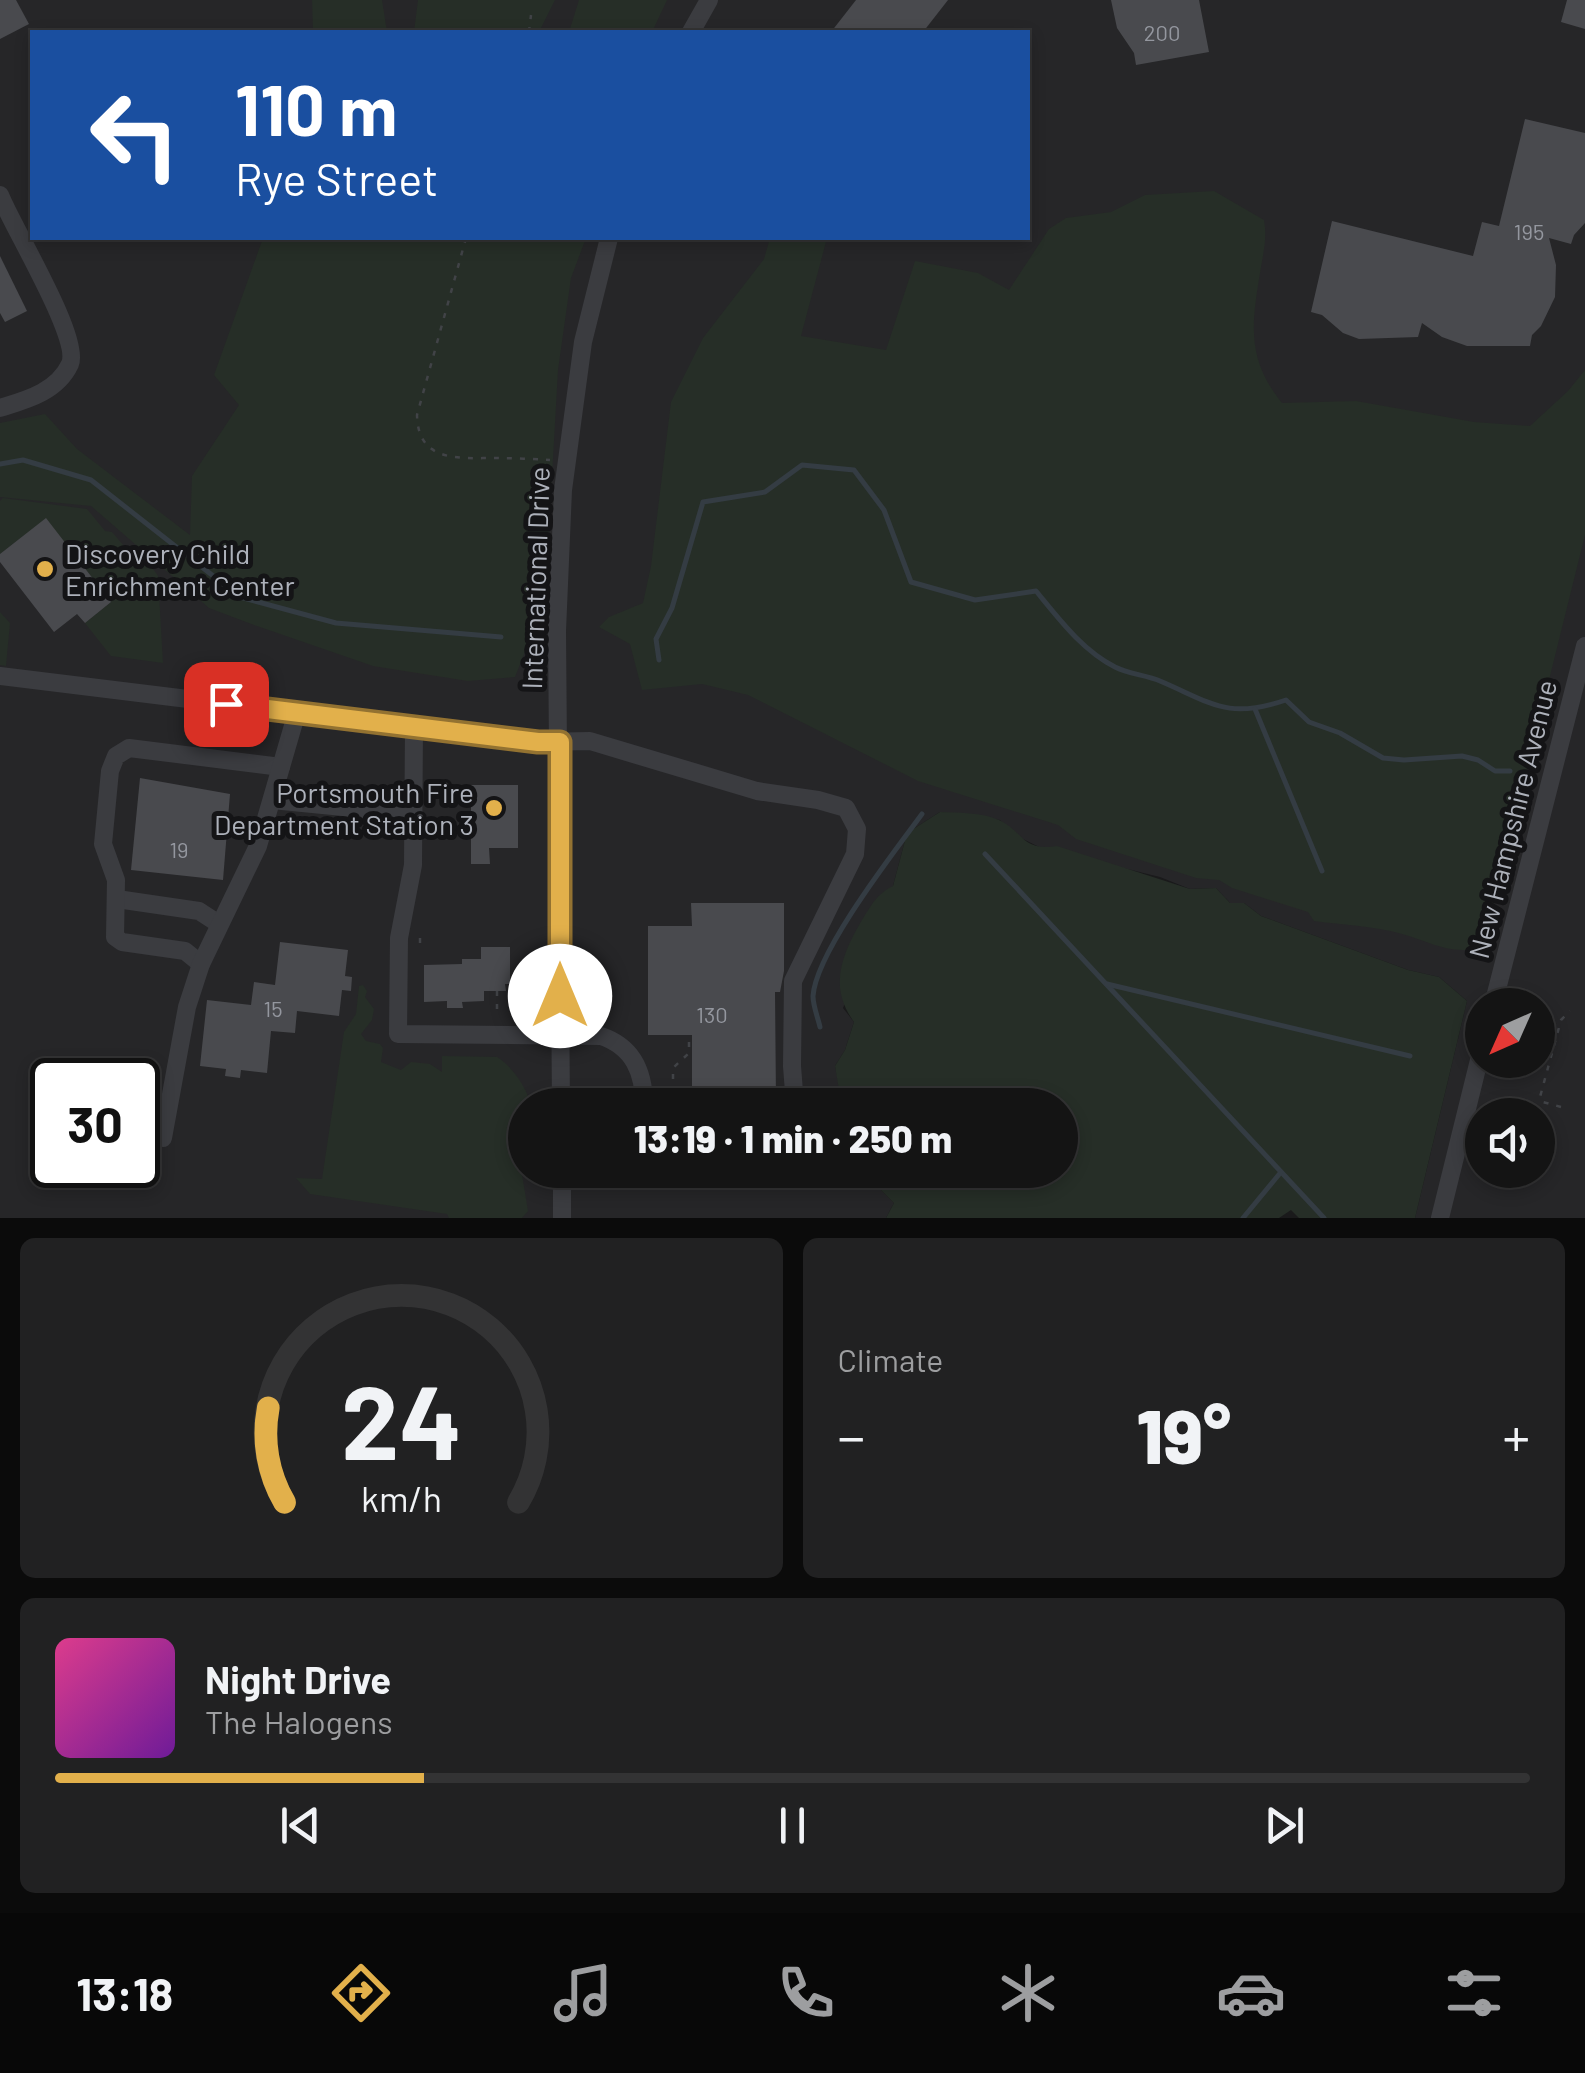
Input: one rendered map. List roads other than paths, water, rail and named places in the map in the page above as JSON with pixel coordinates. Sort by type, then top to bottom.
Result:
[{"type":"street","points":[[692,30],[709,0]]},
{"type":"street","points":[[0,195],[66,328],[73,354],[64,374],[38,396],[0,408]]},
{"type":"street","name":"International Drive","points":[[561,1088],[558,631],[566,460],[583,342],[608,240]]},
{"type":"street","name":"New Hampshire Avenue","points":[[1497,988],[1585,646]]},
{"type":"street","points":[[0,676],[538,742],[590,742],[757,791],[846,808],[856,830],[855,854],[793,981],[794,1088]]},
{"type":"street","points":[[163,1138],[187,1007],[201,964],[258,846],[297,712]]},
{"type":"street","points":[[414,727],[411,883],[398,938],[398,1034],[601,1036],[623,1047],[638,1066],[641,1088]]},
{"type":"street","points":[[201,964],[186,950],[122,942],[115,937],[115,870],[104,844],[110,771],[116,756],[128,748],[282,767]]},
{"type":"street","points":[[272,800],[414,814]]},
{"type":"street","points":[[117,900],[199,911],[219,924]]},
{"type":"street","points":[[1440,1218],[1475,1078]]},
{"type":"street","points":[[562,1188],[562,1218]]},
{"type":"waterway","points":[[0,464],[23,460],[91,480],[240,597],[336,623],[501,637]]},
{"type":"waterway","points":[[659,660],[656,639],[672,608],[703,502],[765,492],[802,465],[854,470],[884,510],[911,582],[975,600],[1036,591],[1082,643],[1120,669],[1234,709],[1286,700],[1309,722],[1340,733],[1383,758],[1462,756],[1495,771],[1510,771]]},
{"type":"waterway","points":[[1255,709],[1322,871]]},
{"type":"waterway","points":[[820,1027],[813,996],[827,954],[922,814]]},
{"type":"waterway","points":[[985,854],[1324,1218]]},
{"type":"waterway","points":[[1107,984],[1410,1056]]},
{"type":"waterway","points":[[1243,1218],[1281,1172]]},
{"type":"place","name":"Discovery Child Enrichment Center","points":[[45,569]]},
{"type":"place","name":"Portsmouth Fire Department Station 3","points":[[494,808]]}]
